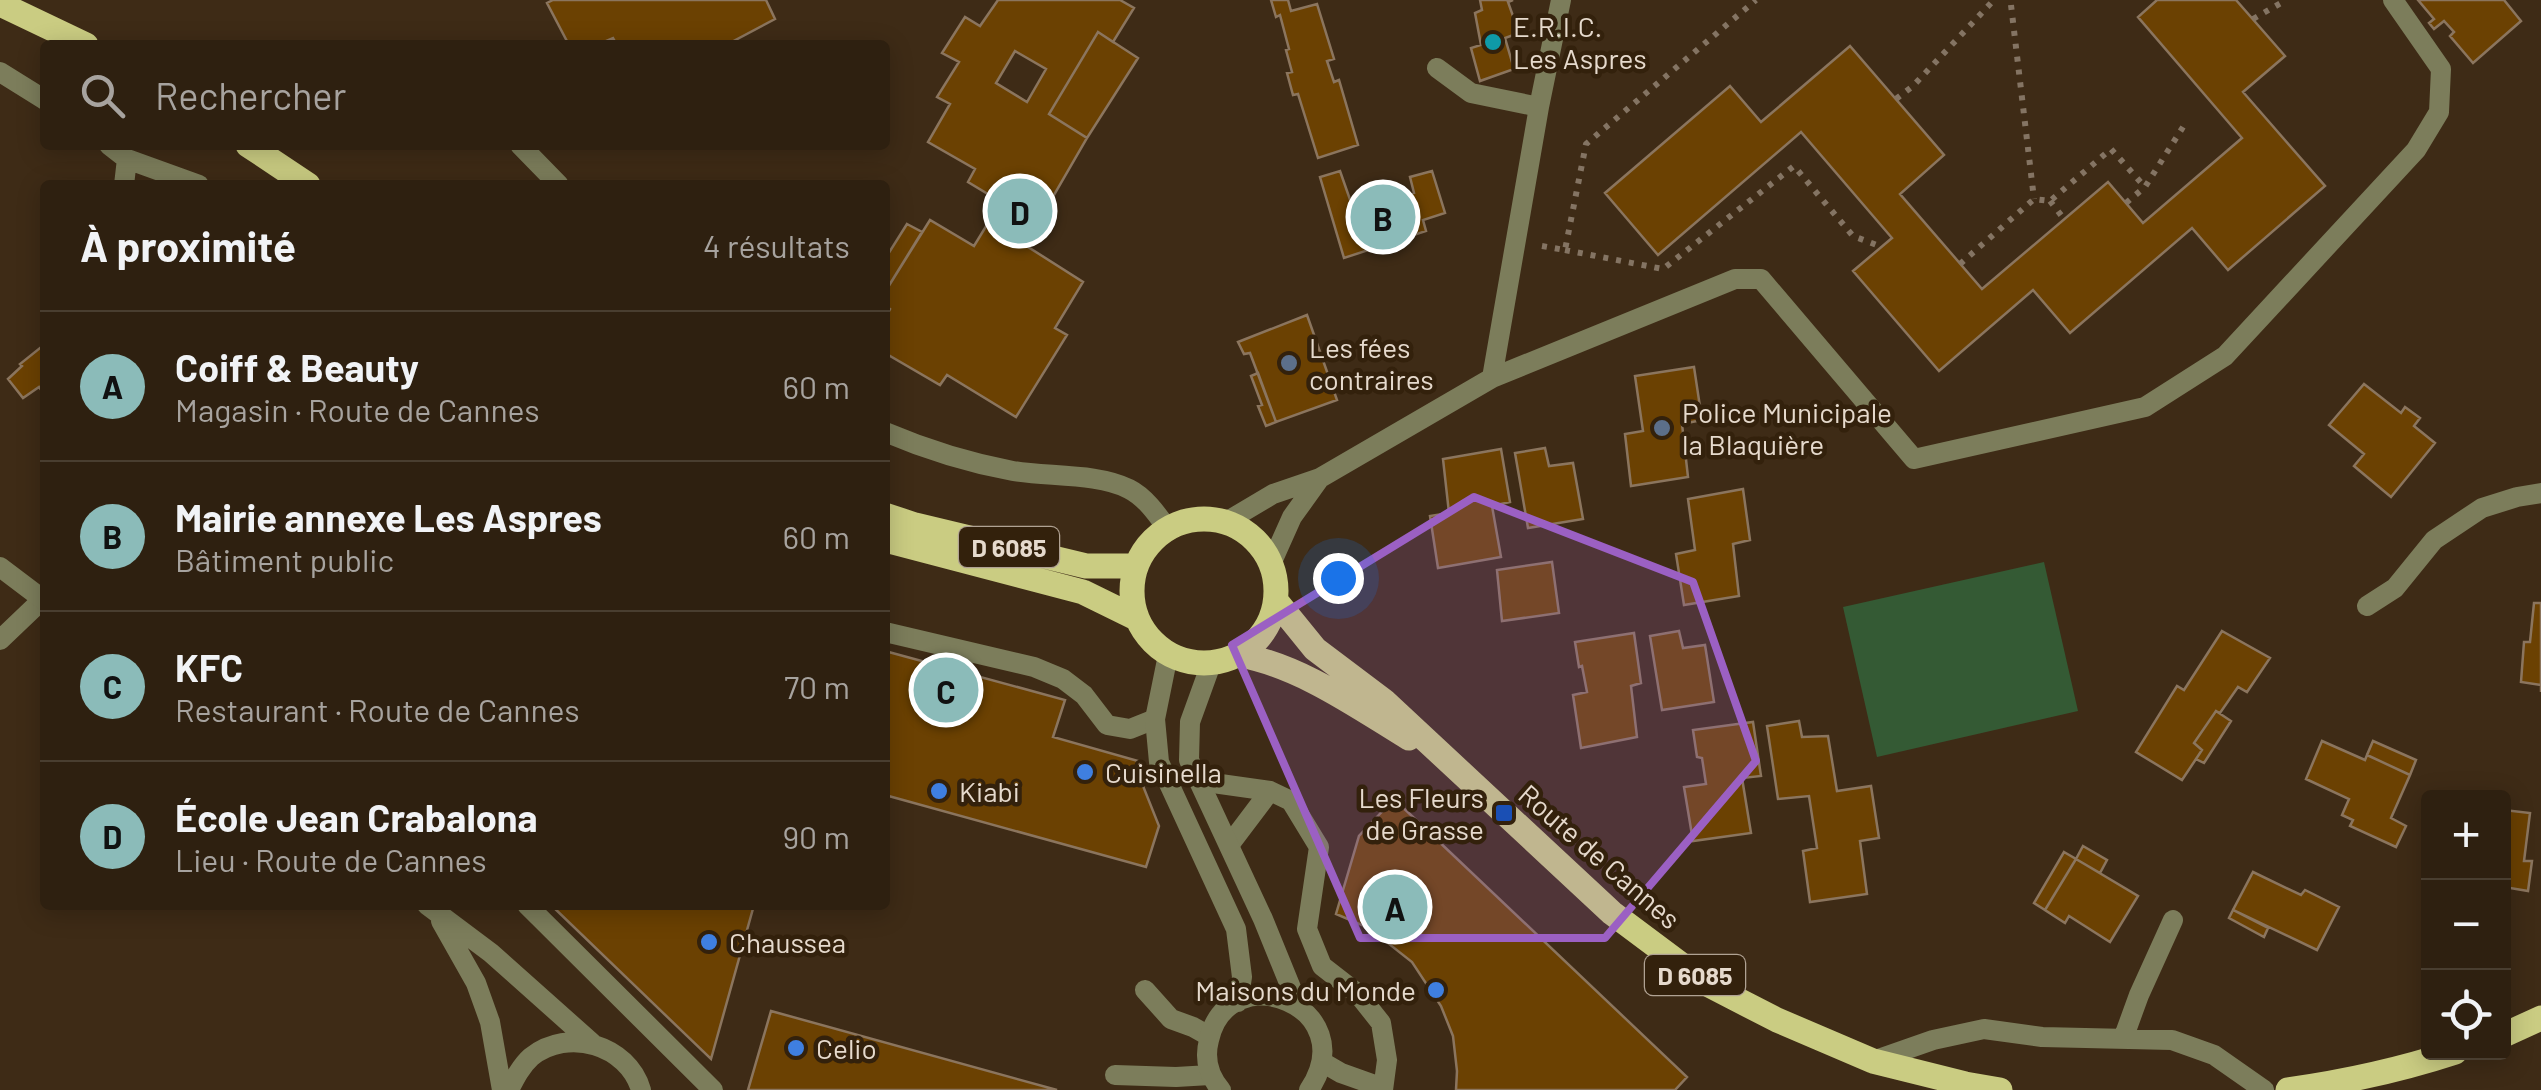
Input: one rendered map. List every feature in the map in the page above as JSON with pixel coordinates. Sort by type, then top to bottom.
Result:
[{"type":"main road","points":[[0,4],[76,40]]},
{"type":"main road","points":[[256,150],[300,180]]},
{"type":"main road","name":"D 6085","points":[[890,517],[1086,566],[1135,566]]},
{"type":"main road","points":[[1200,518],[1226,522],[1258,542],[1272,564],[1276,602],[1270,622],[1240,655],[1211,664],[1186,662],[1168,655],[1149,640],[1136,618],[1131,590],[1135,566],[1148,544],[1167,528],[1200,518]]},
{"type":"main road","name":"D 6085","points":[[890,541],[1083,592],[1136,618]]},
{"type":"main road","name":"Route de Cannes","points":[[1276,602],[1315,649],[1384,701],[1612,913],[1707,984],[1777,1020],[1873,1061],[2000,1090]]},
{"type":"main road","name":"Route de Cannes","points":[[1240,655],[1264,659],[1296,674],[1447,761]]},
{"type":"main road","points":[[2511,1033],[2541,1018]]},
{"type":"main road","points":[[2288,1090],[2366,1077],[2429,1060]]},
{"type":"street","points":[[1492,378],[1561,0]]},
{"type":"street","points":[[1226,522],[1272,494],[1320,478],[1492,378],[1735,278],[1760,279],[1914,460],[2146,407],[2224,356],[2416,150],[2440,112],[2440,69],[2393,0]]},
{"type":"street","points":[[1437,68],[1471,94],[1539,108]]},
{"type":"street","points":[[0,72],[40,97]]},
{"type":"street","points":[[116,150],[186,180]]},
{"type":"street","points":[[525,150],[554,180]]},
{"type":"street","points":[[125,180],[127,158]]},
{"type":"street","points":[[890,434],[1012,471],[1096,479],[1130,488],[1153,508],[1167,528]]},
{"type":"street","points":[[1272,564],[1292,518],[1320,478]]},
{"type":"street","points":[[2367,606],[2396,588],[2434,540],[2482,508],[2541,494]]},
{"type":"street","points":[[0,567],[40,597]]},
{"type":"street","points":[[0,640],[40,604]]},
{"type":"street","points":[[890,633],[1034,668],[1063,679],[1108,724],[1130,730],[1155,719]]},
{"type":"street","points":[[1168,655],[1155,719],[1158,762],[1236,929],[1242,977],[1238,1002]]},
{"type":"street","points":[[1211,664],[1190,722],[1189,760],[1264,919],[1298,1005]]},
{"type":"street","points":[[1199,781],[1270,791],[1291,801],[1319,847],[1307,929],[1322,966],[1358,994],[1381,1023],[1386,1060],[1383,1089],[1322,1062]]},
{"type":"street","points":[[1230,844],[1270,791]]},
{"type":"street","points":[[432,910],[491,954],[592,1044]]},
{"type":"street","points":[[432,910],[476,983],[506,1090]]},
{"type":"street","points":[[532,910],[713,1090]]},
{"type":"street","points":[[2123,1038],[2173,920]]},
{"type":"street","points":[[1145,990],[1172,1020],[1210,1036]]},
{"type":"street","points":[[1116,1075],[1176,1084],[1216,1082],[1207,1064],[1216,1022],[1238,1002],[1268,995],[1298,1005],[1318,1030],[1322,1062],[1308,1090]]},
{"type":"street","points":[[1873,1061],[1933,1040],[1984,1029],[2042,1036],[2172,1040],[2214,1054],[2264,1090]]},
{"type":"street","points":[[506,1090],[532,1057],[550,1046],[571,1042],[592,1044],[612,1052],[628,1066],[641,1090]]},
{"type":"path","points":[[1565,250],[1586,144],[1756,0]]},
{"type":"path","points":[[2252,19],[2273,3],[2286,0]]},
{"type":"path","points":[[1896,99],[1994,1]]},
{"type":"path","points":[[2012,6],[2034,199]]},
{"type":"path","points":[[2126,203],[2145,186],[2183,127]]},
{"type":"path","points":[[2050,201],[2111,149],[2145,186]]},
{"type":"path","points":[[1516,241],[1663,269],[1794,166],[1853,236],[1882,246]]},
{"type":"path","points":[[1960,264],[2034,199],[2050,201],[2064,220]]},
{"type":"highlighted area","points":[[1474,497],[1693,582],[1756,761],[1605,938],[1360,938],[1232,645]]},
{"type":"green space","points":[[2044,562],[2078,711],[1877,757],[1843,607]]},
{"type":"building","points":[[766,0],[775,19],[735,40],[566,40],[547,3]]},
{"type":"building","points":[[998,0],[1120,0],[1134,8],[1113,42],[1098,32],[1049,114],[1087,138],[1025,245],[1083,282],[1055,328],[1067,335],[1016,417],[947,375],[940,385],[890,356],[890,284],[930,220],[974,246],[1001,202],[968,182],[975,169],[928,142],[950,104],[937,97],[959,62],[942,53],[965,17],[980,26]],"holes":[[[1015,51],[1046,69],[1027,102],[996,83]]]},
{"type":"building","points":[[1271,0],[1288,0],[1291,11],[1317,4],[1334,59],[1327,61],[1334,82],[1339,80],[1358,145],[1318,158],[1298,94],[1293,95],[1287,73],[1292,72],[1286,50],[1289,49],[1280,15],[1276,17]]},
{"type":"building","name":"E.R.I.C. Les Aspres","points":[[1480,0],[1513,0],[1508,2],[1519,33],[1505,38],[1514,69],[1480,81],[1471,48],[1481,45],[1475,13],[1482,10]]},
{"type":"building","points":[[2157,0],[2236,0],[2285,56],[2243,92],[2325,186],[2228,270],[2192,228],[2070,333],[2033,290],[1939,371],[1853,271],[1892,238],[1801,132],[1658,255],[1605,193],[1730,86],[1761,122],[1850,46],[1944,155],[1900,194],[1982,289],[2108,182],[2143,223],[2242,138],[2138,17]]},
{"type":"building","points":[[2418,0],[2504,0],[2521,21],[2473,63],[2450,36],[2454,32],[2444,21],[2434,29],[2429,23],[2434,19]]},
{"type":"building","points":[[1098,32],[1138,58],[1087,138],[1049,114]]},
{"type":"building","points":[[1340,171],[1354,211],[1414,193],[1410,177],[1432,171],[1445,213],[1423,220],[1426,231],[1344,258],[1320,177]]},
{"type":"building","points":[[907,224],[922,232],[890,284],[890,251]]},
{"type":"building","name":"Les fées contraires","points":[[1307,315],[1337,400],[1276,422],[1250,353],[1244,354],[1238,342]]},
{"type":"building","points":[[40,348],[40,388],[23,398],[8,379]]},
{"type":"building","name":"Police Municipale la Blaquière","points":[[1694,367],[1702,420],[1682,424],[1688,477],[1631,486],[1625,434],[1643,431],[1635,376]]},
{"type":"building","points":[[1258,373],[1276,422],[1266,426],[1251,376]]},
{"type":"building","points":[[2364,384],[2401,413],[2405,407],[2420,418],[2414,426],[2435,443],[2391,497],[2354,466],[2364,454],[2329,425]]},
{"type":"building","points":[[1545,448],[1549,466],[1573,463],[1583,519],[1528,528],[1515,453]]},
{"type":"building","points":[[1501,449],[1510,502],[1492,506],[1501,557],[1438,568],[1430,516],[1449,513],[1443,459]]},
{"type":"building","points":[[1743,489],[1750,540],[1733,544],[1739,596],[1684,605],[1676,554],[1695,550],[1688,499]]},
{"type":"building","points":[[1552,562],[1559,613],[1502,621],[1497,570]]},
{"type":"building","points":[[2534,603],[2541,603],[2541,685],[2521,682],[2524,642],[2530,642]]},
{"type":"building","points":[[1679,631],[1683,648],[1705,645],[1714,702],[1662,710],[1650,636]]},
{"type":"building","points":[[2222,631],[2270,658],[2247,692],[2238,687],[2220,713],[2216,711],[2194,743],[2202,750],[2182,780],[2136,752],[2177,686],[2184,690]]},
{"type":"building","points":[[1634,633],[1641,683],[1631,686],[1637,737],[1581,748],[1573,695],[1587,692],[1575,642]]},
{"type":"building","points":[[890,652],[1065,700],[1053,737],[1138,761],[1159,826],[1146,867],[890,796]]},
{"type":"building","points":[[2216,711],[2231,721],[2204,763],[2196,759],[2202,750],[2194,743]]},
{"type":"building","points":[[1799,721],[1802,737],[1828,736],[1837,791],[1871,786],[1879,838],[1860,841],[1867,894],[1810,902],[1803,851],[1817,848],[1809,796],[1778,799],[1767,726]]},
{"type":"building","points":[[1753,722],[1761,776],[1742,778],[1751,833],[1693,841],[1684,787],[1706,784],[1693,730]]},
{"type":"building","points":[[2322,741],[2365,760],[2367,755],[2410,775],[2391,818],[2406,826],[2396,847],[2350,826],[2353,820],[2342,815],[2349,799],[2306,779]]},
{"type":"building","points":[[2373,741],[2416,760],[2410,775],[2367,755]]},
{"type":"building","points":[[1394,799],[1687,1077],[1675,1090],[1456,1090],[1453,1036],[1441,1006],[1412,962],[1369,928],[1336,914],[1359,836]]},
{"type":"building","points":[[2511,811],[2530,813],[2524,861],[2532,861],[2528,891],[2511,888]]},
{"type":"building","points":[[2083,846],[2107,860],[2100,873],[2076,859]]},
{"type":"building","points":[[2064,852],[2076,859],[2045,910],[2034,903]]},
{"type":"building","points":[[2076,859],[2138,896],[2110,942],[2069,916],[2065,923],[2045,910]]},
{"type":"building","points":[[2253,872],[2301,895],[2305,890],[2339,907],[2317,950],[2233,910]]},
{"type":"building","points":[[556,910],[753,910],[711,1059]]},
{"type":"building","points":[[2233,910],[2268,928],[2264,937],[2229,918]]},
{"type":"building","points":[[771,1011],[1057,1090],[748,1090]]},
{"type":"place","name":"E.R.I.C. Les Aspres","points":[[1493,42]]},
{"type":"place","name":"École Jean Crabalona","points":[[1020,211]]},
{"type":"place","name":"Mairie annexe Les Aspres","points":[[1383,217]]},
{"type":"place","name":"Les fées contraires","points":[[1289,363]]},
{"type":"place","name":"Police Municipale la Blaquière","points":[[1662,428]]},
{"type":"place","name":"KFC","points":[[946,690]]},
{"type":"place","name":"Cuisinella","points":[[1085,772]]},
{"type":"place","name":"Kiabi","points":[[939,791]]},
{"type":"place","name":"Les Fleurs de Grasse","points":[[1504,813]]},
{"type":"place","name":"Coiff & Beauty","points":[[1395,907]]},
{"type":"place","name":"Chaussea","points":[[709,942]]},
{"type":"place","name":"Maisons du Monde","points":[[1436,990]]},
{"type":"place","name":"Celio","points":[[796,1048]]}]
